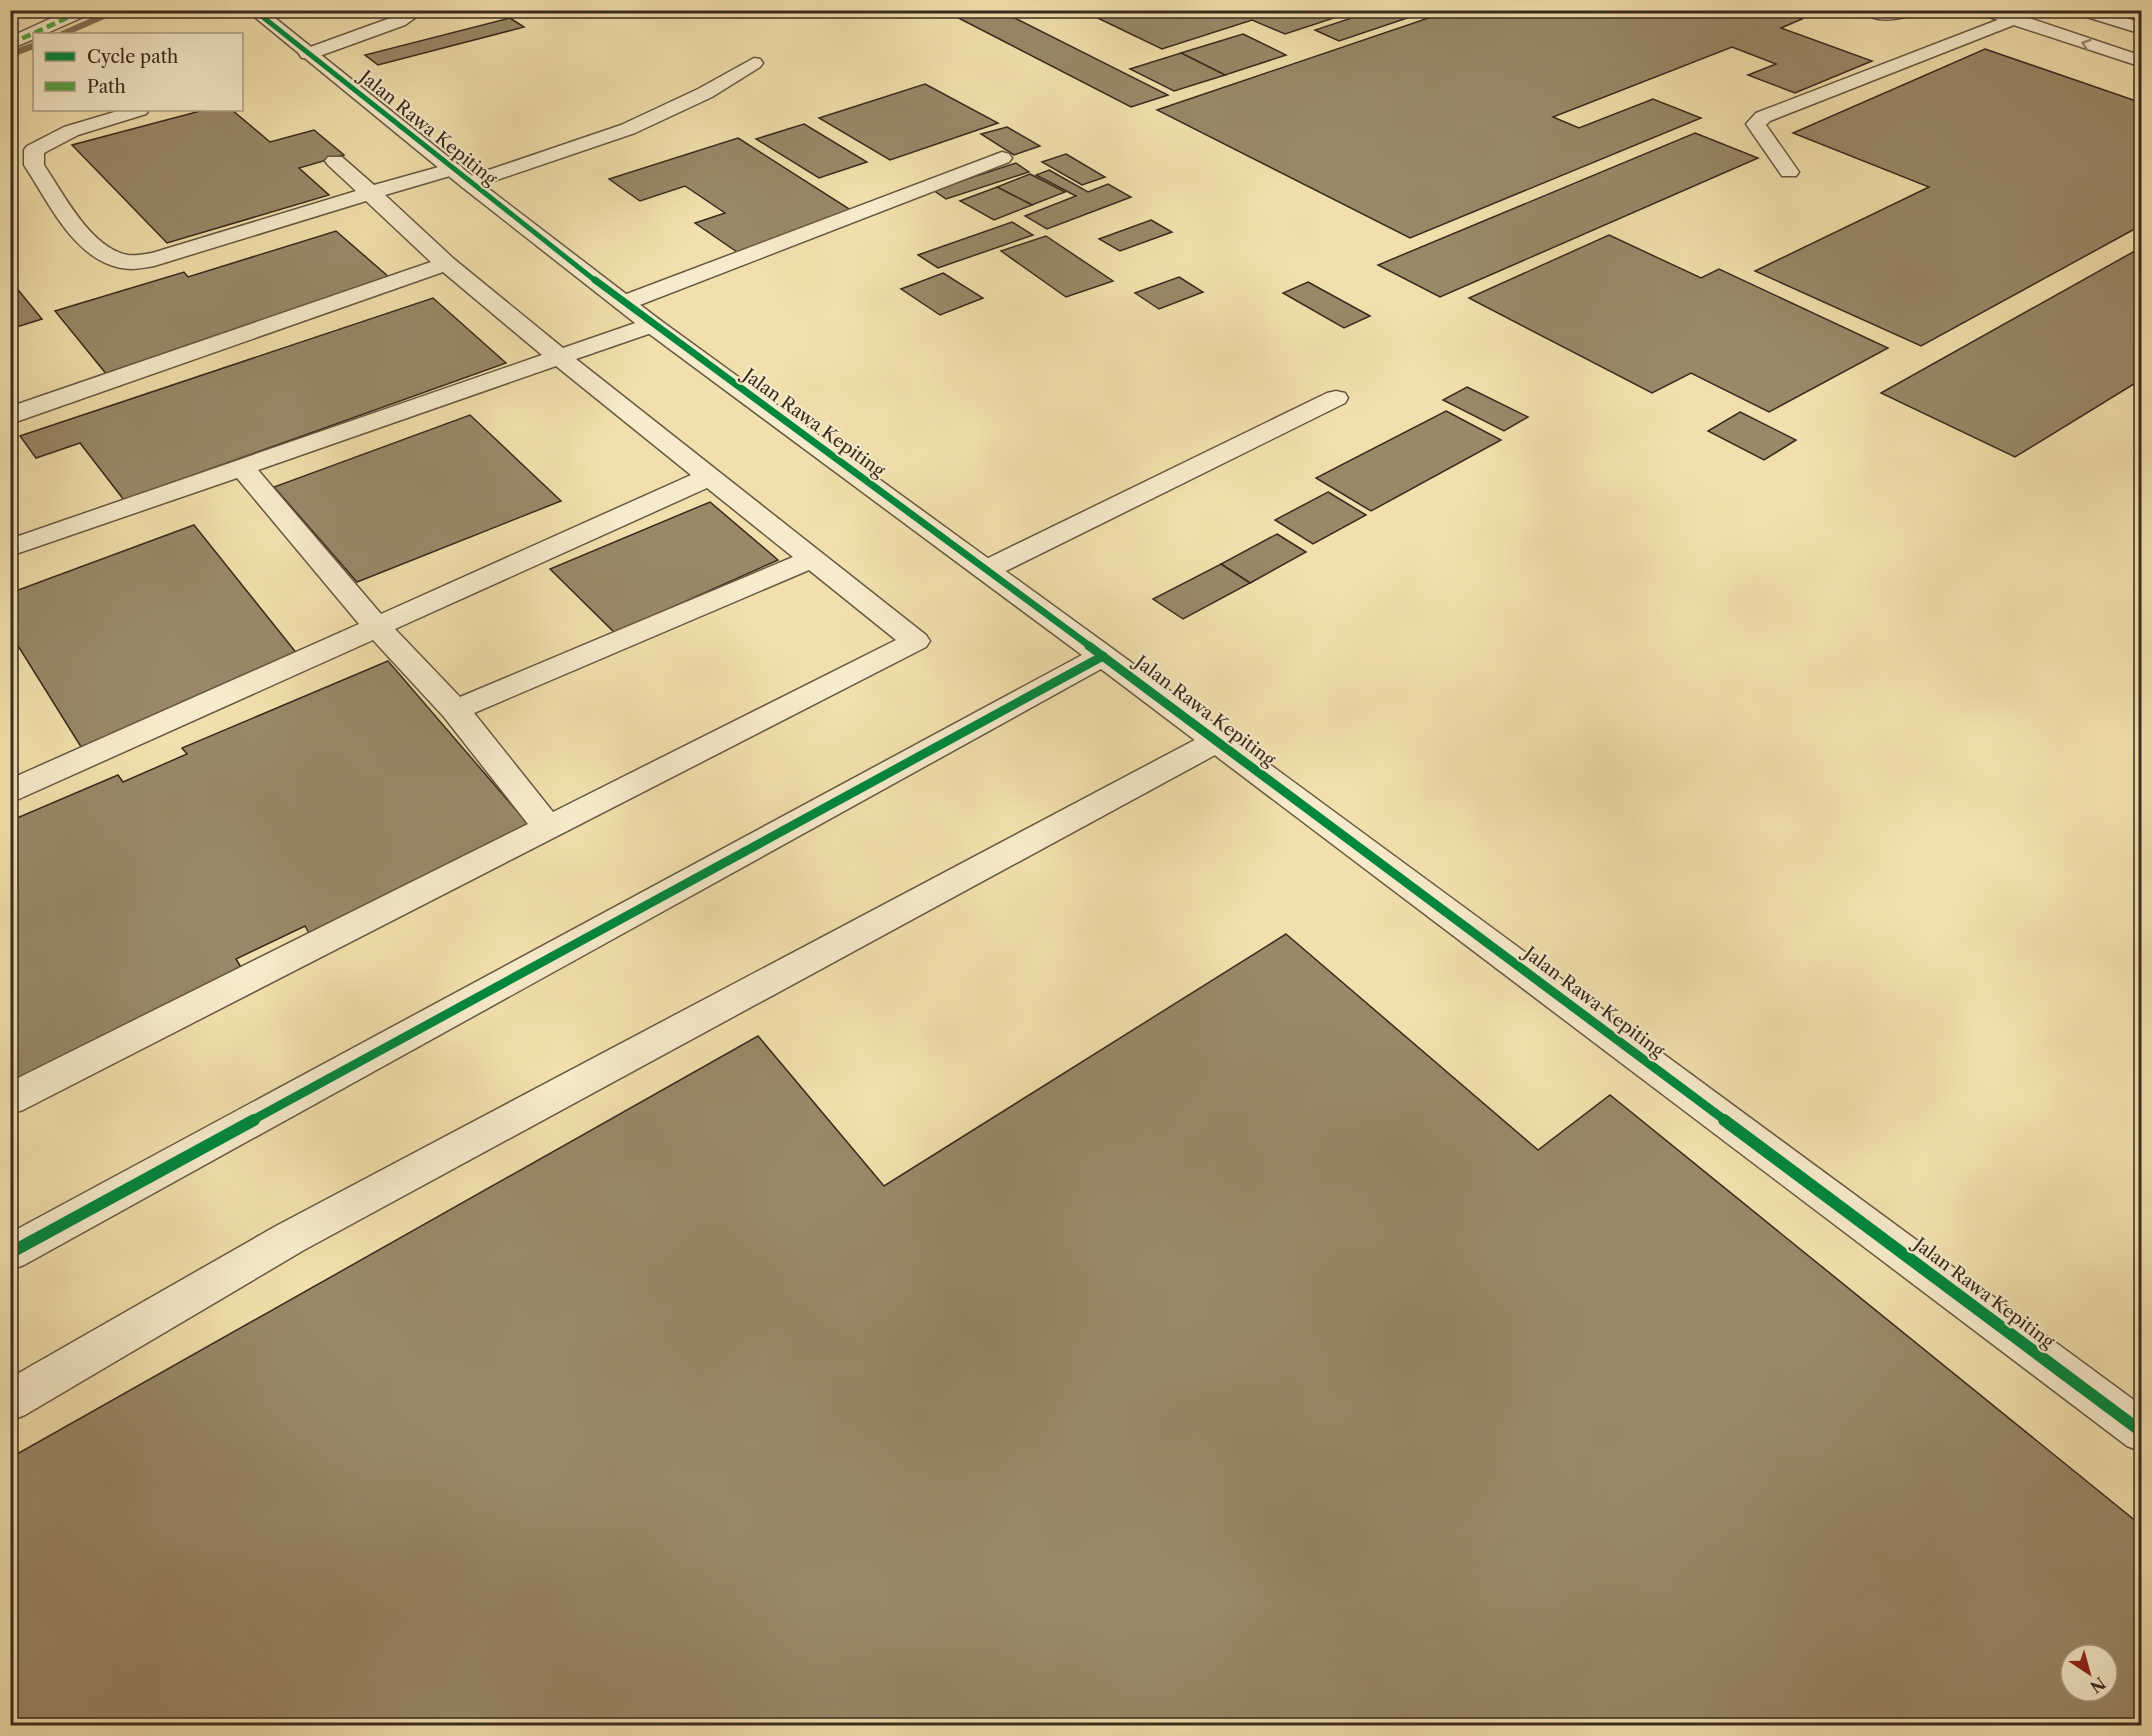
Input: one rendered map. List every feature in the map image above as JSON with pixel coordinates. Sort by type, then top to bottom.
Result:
[{"type":"street","points":[[35,33],[84,10]]},
{"type":"street","name":"Jalan Rawa Kepiting","points":[[254,10],[652,325],[1103,656],[2142,1432]]},
{"type":"street","points":[[308,54],[399,21],[418,10]]},
{"type":"street","points":[[1870,10],[1883,15],[1912,10]]},
{"type":"street","points":[[1986,10],[2142,62]]},
{"type":"street","points":[[2096,12],[2142,29]]},
{"type":"street","points":[[1789,172],[1756,124],[1763,117],[2013,20]]},
{"type":"street","points":[[10,45],[33,34]]},
{"type":"street","points":[[136,111],[71,131],[34,150],[34,165],[83,238],[111,256],[130,262],[154,259],[370,193],[461,176],[628,129],[705,93],[754,63]]},
{"type":"street","points":[[624,303],[1002,158]]},
{"type":"street","points":[[10,1099],[916,641],[559,357],[446,264],[335,161]]},
{"type":"street","points":[[10,417],[24,410],[446,264]]},
{"type":"street","points":[[10,548],[243,469],[652,325]]},
{"type":"street","points":[[986,570],[1336,398]]},
{"type":"street","points":[[243,469],[377,627],[455,710],[548,828]]},
{"type":"street","points":[[10,792],[711,476]]},
{"type":"street","points":[[455,710],[814,558]]},
{"type":"street","points":[[10,1253],[1103,656]]},
{"type":"street","points":[[10,1401],[290,1238],[1217,741]]},
{"type":"building","points":[[495,10],[536,10],[505,18]]},
{"type":"building","points":[[943,10],[999,10],[1168,95],[1131,107]]},
{"type":"building","points":[[1081,10],[1358,10],[1285,34],[1252,20],[1162,49]]},
{"type":"building","points":[[1376,10],[1431,10],[1339,41],[1315,30]]},
{"type":"building","points":[[1452,10],[1777,10],[1802,19],[1781,28],[1872,61],[1795,93],[1748,75],[1776,64],[1732,47],[1553,117],[1579,128],[1653,99],[1701,118],[1410,238],[1157,110]]},
{"type":"building","points":[[510,18],[524,27],[378,65],[365,55]]},
{"type":"building","points":[[1243,34],[1286,55],[1225,75],[1181,53]]},
{"type":"building","points":[[1985,49],[2142,103],[2142,225],[1921,346],[1755,271],[1929,187],[1793,133]]},
{"type":"building","points":[[1181,53],[1225,75],[1174,91],[1130,69]]},
{"type":"building","points":[[925,84],[998,123],[890,160],[819,118]]},
{"type":"building","points":[[200,111],[233,111],[270,142],[314,130],[344,155],[299,168],[329,195],[167,243],[72,145]]},
{"type":"building","points":[[804,124],[867,162],[819,178],[756,139]]},
{"type":"building","points":[[1007,127],[1040,146],[1014,155],[981,134]]},
{"type":"building","points":[[1695,133],[1758,158],[1440,297],[1378,265]]},
{"type":"building","points":[[738,138],[854,212],[737,252],[695,223],[725,213],[685,186],[640,201],[609,179]]},
{"type":"building","points":[[1066,154],[1105,177],[1082,185],[1042,162]]},
{"type":"building","points":[[1016,163],[1029,172],[946,199],[933,190]]},
{"type":"building","points":[[1049,170],[1088,192],[1108,184],[1131,197],[1047,229],[1025,216],[1076,196],[1036,175]]},
{"type":"building","points":[[1030,174],[1065,192],[1032,205],[997,187]]},
{"type":"building","points":[[997,187],[1032,205],[994,220],[960,201]]},
{"type":"building","points":[[1151,220],[1172,232],[1120,251],[1099,239]]},
{"type":"building","points":[[1012,222],[1033,235],[938,268],[918,255]]},
{"type":"building","points":[[336,231],[390,278],[108,376],[55,311],[184,272],[188,277]]},
{"type":"building","points":[[1609,235],[1701,278],[1719,269],[1888,348],[1769,412],[1691,373],[1652,393],[1469,298]]},
{"type":"building","points":[[1046,236],[1113,281],[1066,297],[1001,251]]},
{"type":"building","points":[[2142,247],[2142,379],[2015,457],[1881,393]]},
{"type":"building","points":[[943,273],[983,298],[940,315],[901,289]]},
{"type":"building","points":[[1179,277],[1203,292],[1159,309],[1135,293]]},
{"type":"building","points":[[10,280],[42,319],[10,329]]},
{"type":"building","points":[[1308,282],[1370,316],[1344,328],[1283,293]]},
{"type":"building","points":[[433,298],[506,363],[124,500],[80,443],[36,458],[20,436]]},
{"type":"building","points":[[1467,387],[1528,417],[1504,431],[1443,400]]},
{"type":"building","points":[[1446,411],[1501,440],[1371,511],[1316,478]]},
{"type":"building","points":[[1740,412],[1796,440],[1764,460],[1708,431]]},
{"type":"building","points":[[470,415],[561,501],[357,582],[274,487]]},
{"type":"building","points":[[1328,492],[1366,515],[1313,544],[1275,520]]},
{"type":"building","points":[[710,502],[778,560],[615,633],[550,569]]},
{"type":"building","points":[[194,525],[302,660],[83,750],[10,633],[10,593]]},
{"type":"building","points":[[1277,534],[1306,552],[1250,583],[1221,564]]},
{"type":"building","points":[[1221,564],[1250,583],[1183,619],[1153,599]]},
{"type":"building","points":[[388,661],[529,825],[309,933],[305,926],[236,959],[242,969],[10,1082],[10,821],[118,775],[123,782],[187,754],[182,748]]},
{"type":"building","points":[[1286,934],[1538,1150],[1610,1095],[2142,1526],[2142,1726],[10,1726],[10,1458],[758,1036],[884,1186]]},
{"type":"waterway","points":[[63,33],[120,10]]},
{"type":"waterway","points":[[10,55],[33,45]]},
{"type":"marked path","points":[[34,33],[84,10]]},
{"type":"marked path","points":[[10,44],[33,33]]},
{"type":"cycle path","points":[[254,10],[469,183],[652,325],[1103,656],[2142,1432]]},
{"type":"cycle path","points":[[10,1253],[1103,656]]}]
